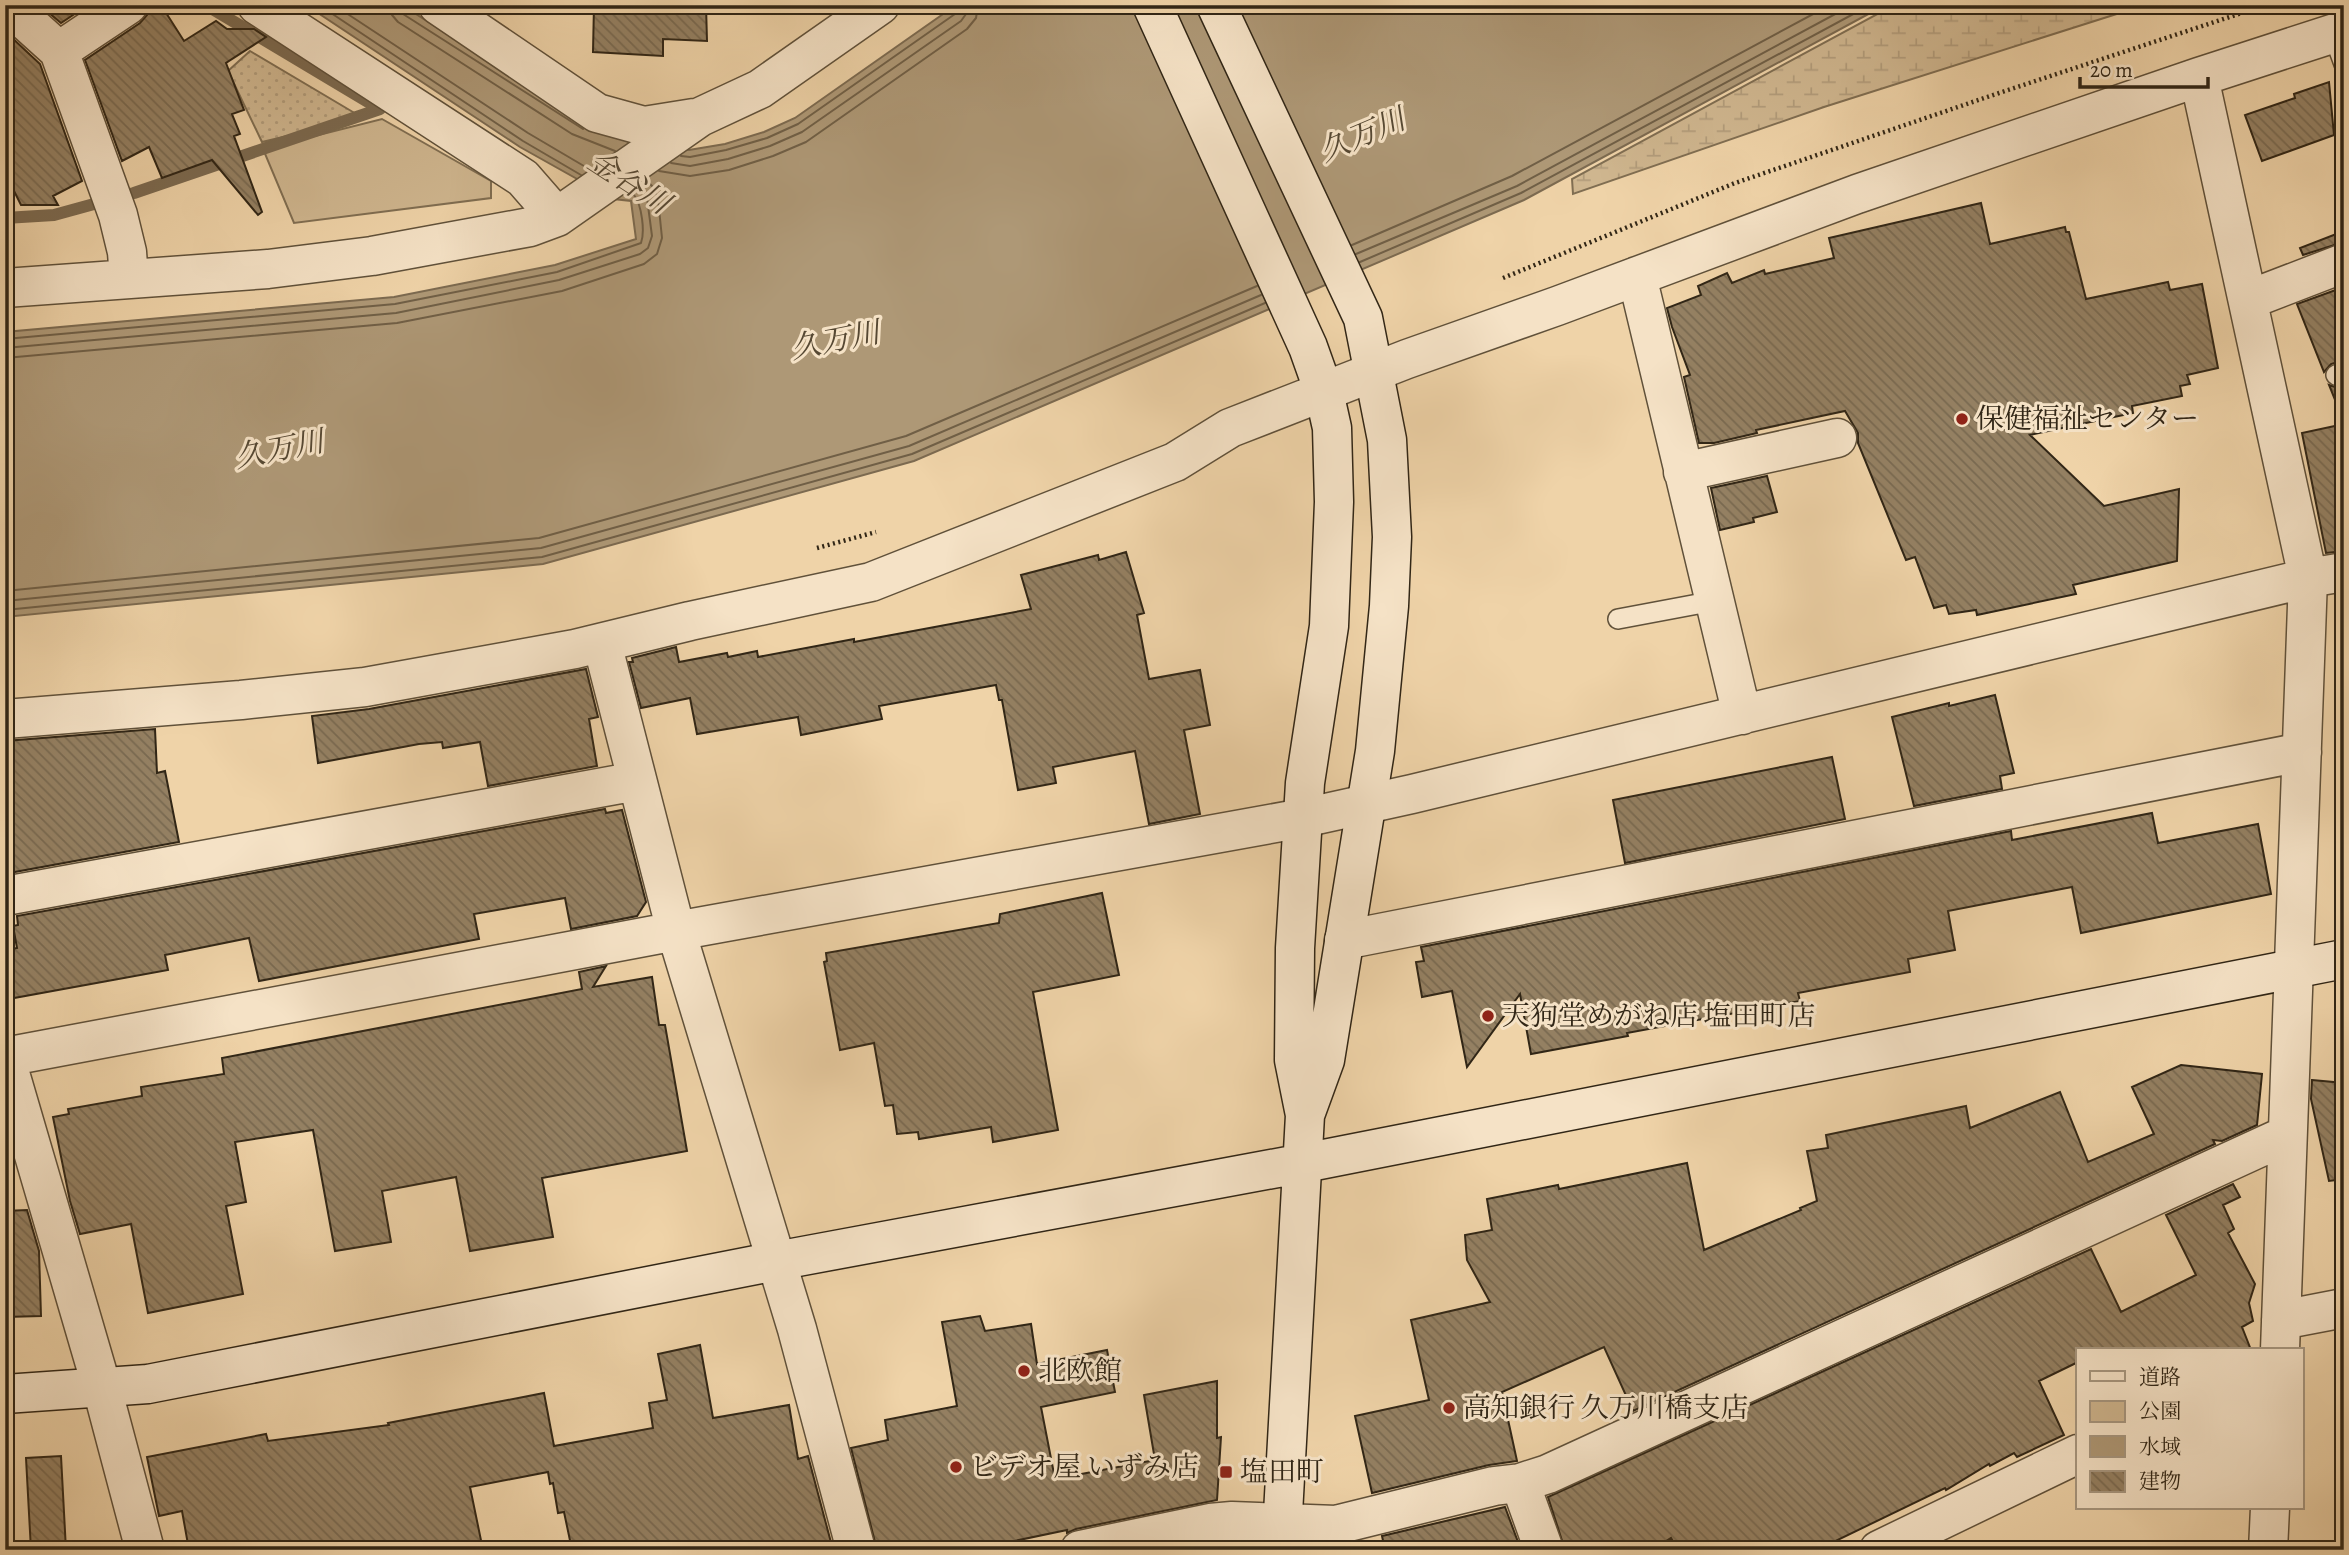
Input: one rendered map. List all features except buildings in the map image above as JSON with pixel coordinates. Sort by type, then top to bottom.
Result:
[{"type":"street","points":[[8,5],[59,51],[114,202],[127,252],[129,279]]},
{"type":"street","points":[[59,51],[128,5]]},
{"type":"street","points":[[257,5],[568,210]]},
{"type":"street","points":[[438,5],[597,113],[644,126],[700,117]]},
{"type":"street","points":[[5,288],[268,269],[372,256],[530,227],[568,210],[700,117],[760,89],[880,5]]},
{"type":"street","points":[[1152,5],[1308,348],[1324,391],[1332,428],[1335,502],[1329,612],[1305,783],[1295,948],[1294,1060],[1305,1115],[1304,1163],[1282,1537]]},
{"type":"street","points":[[1216,5],[1361,313],[1387,440],[1392,537],[1389,606],[1375,751],[1325,1060],[1305,1115]]},
{"type":"street","points":[[5,719],[228,702],[365,687],[602,643],[871,582],[1175,462],[1230,428],[1324,391],[1857,194],[2199,77],[2340,43]]},
{"type":"street","points":[[2199,77],[2248,300],[2326,575],[2302,751],[2281,1335],[2344,1308]]},
{"type":"street","points":[[2248,300],[2344,262]]},
{"type":"street","points":[[1637,276],[1742,715]]},
{"type":"street","points":[[1684,472],[1837,438]]},
{"type":"street","points":[[145,1550],[102,1388],[5,1057],[677,931],[1303,818],[2326,575]]},
{"type":"street","points":[[602,643],[677,931],[797,1329],[856,1550]]},
{"type":"street","points":[[1344,940],[2302,751]]},
{"type":"street","points":[[5,896],[637,781]]},
{"type":"street","points":[[5,1394],[148,1384],[776,1261],[1304,1163],[2344,959]]},
{"type":"street","points":[[1080,1550],[1210,1523],[1232,1521],[1282,1537],[1494,1486],[1520,1483],[1548,1474],[2287,1135]]},
{"type":"street","points":[[1879,1550],[2076,1455]]},
{"type":"street","points":[[1520,1483],[1544,1550]]},
{"type":"street","points":[[2268,1550],[2270,1510]]},
{"type":"lane","points":[[1618,619],[1714,601]]},
{"type":"path","points":[[805,551],[885,530]]},
{"type":"green space","points":[[1894,5],[2145,5],[1824,107],[1573,194],[1572,179]]},
{"type":"green space","points":[[250,51],[363,118],[262,142],[228,71]]},
{"type":"green space","points":[[382,119],[491,181],[491,198],[294,223],[263,149]]},
{"type":"water","points":[[306,5],[402,5],[580,120],[632,140],[689,150],[725,144],[764,132],[795,118],[956,5],[1885,5],[1524,200],[914,461],[543,564],[5,617],[5,332],[394,297],[555,265],[636,239],[631,201],[613,199],[520,147]]},
{"type":"waterway","points":[[5,218],[54,215],[134,193],[380,109],[206,5]]},
{"type":"place","name":"保健福祉センター","points":[[1962,419]]},
{"type":"place","name":"天狗堂めがね店 塩田町店","points":[[1488,1016]]},
{"type":"place","name":"北欧館","points":[[1024,1371]]},
{"type":"place","name":"高知銀行 久万川橋支店","points":[[1449,1408]]},
{"type":"place","name":"ビデオ屋 いずみ店","points":[[956,1467]]},
{"type":"place","name":"塩田町","points":[[1226,1472]]},
{"type":"water label","name":"久万川","points":[[1362,135]]},
{"type":"water label","name":"金谷川","points":[[629,182]]},
{"type":"water label","name":"久万川","points":[[835,340]]},
{"type":"water label","name":"久万川","points":[[279,449]]}]
